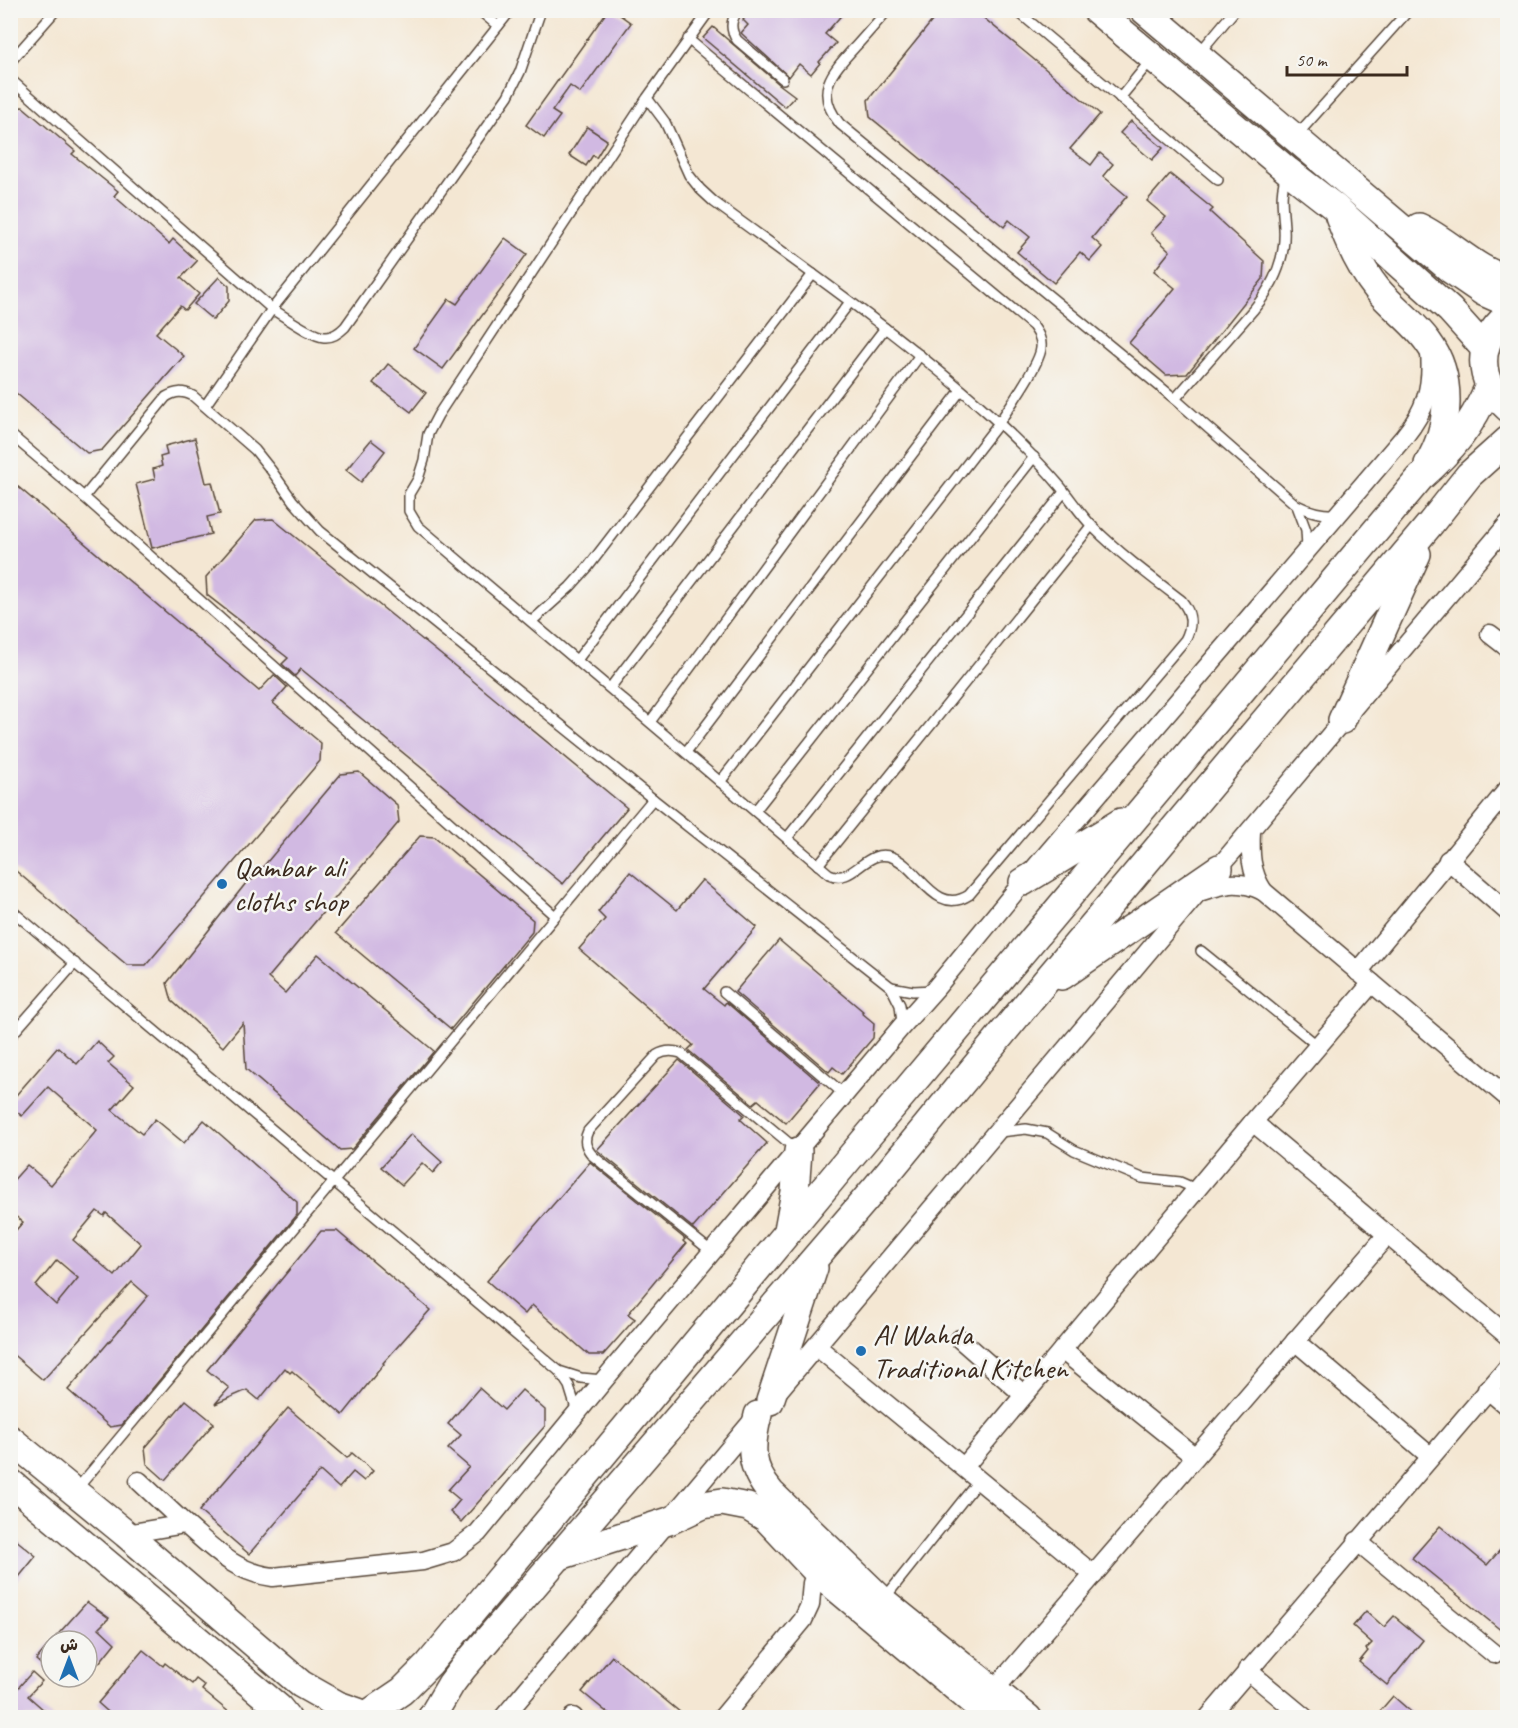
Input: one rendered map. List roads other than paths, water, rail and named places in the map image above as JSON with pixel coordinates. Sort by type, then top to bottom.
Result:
[{"type":"main road","points":[[1096,10],[1288,171],[1337,209],[1450,310],[1485,349]]},
{"type":"main road","points":[[1144,10],[1466,282],[1508,303]]},
{"type":"main road","points":[[1337,209],[1355,254],[1376,287],[1429,343],[1440,364],[1446,388],[1446,411],[1432,457],[1420,478]]},
{"type":"main road","points":[[1383,212],[1425,230],[1485,270],[1508,279]]},
{"type":"main road","points":[[1508,315],[1494,329],[1485,349],[1484,368],[1488,386],[1497,399],[1508,408]]},
{"type":"main road","points":[[10,1439],[126,1534],[301,1684],[338,1705],[364,1715],[402,1691],[429,1664],[1420,478],[1458,441],[1472,421],[1488,386]]},
{"type":"main road","points":[[431,1718],[463,1668],[877,1186],[1469,475],[1508,440]]},
{"type":"main road","points":[[1342,720],[1431,523]]},
{"type":"main road","points":[[1023,882],[1143,808]]},
{"type":"main road","points":[[1034,995],[1219,868]]},
{"type":"main road","points":[[787,1233],[795,1192],[798,1151]]},
{"type":"main road","points":[[765,1485],[755,1467],[752,1447],[819,1254]]},
{"type":"main road","points":[[992,1718],[817,1572],[766,1518],[741,1501],[738,1496],[739,1487],[747,1480],[756,1480],[765,1485],[883,1601],[1028,1718]]},
{"type":"main road","points":[[10,1482],[264,1705],[279,1708],[287,1718]]},
{"type":"main road","points":[[560,1556],[669,1521],[693,1509],[714,1503],[748,1507]]},
{"type":"street","points":[[139,1481],[228,1560],[249,1572],[273,1577],[423,1561],[453,1552],[478,1533],[1023,882],[1416,422],[1425,405],[1429,390],[1431,365],[1429,343]]},
{"type":"street","points":[[503,1718],[1508,524]]},
{"type":"street","points":[[1490,634],[1508,648]]},
{"type":"street","points":[[964,1467],[1318,1046],[1448,860],[1508,789]]},
{"type":"street","points":[[1251,830],[1251,865],[1263,891]]},
{"type":"street","points":[[1448,860],[1508,912]]},
{"type":"street","points":[[1198,892],[1222,885],[1239,884],[1263,891],[1508,1098]]},
{"type":"street","points":[[1253,1122],[1508,1336]]},
{"type":"street","points":[[994,1690],[1387,1235]]},
{"type":"street","points":[[960,1339],[1024,1395]]},
{"type":"street","points":[[1295,1341],[1430,1456]]},
{"type":"street","points":[[816,1346],[1094,1575]]},
{"type":"street","points":[[1062,1350],[1195,1457]]},
{"type":"street","points":[[1208,1718],[1508,1367]]},
{"type":"street","points":[[1487,1389],[1508,1407]]},
{"type":"street","points":[[126,1534],[185,1524]]},
{"type":"street","points":[[1357,1541],[1494,1654]]},
{"type":"street","points":[[722,1718],[803,1620],[810,1605],[812,1583],[817,1572]]},
{"type":"street","points":[[1247,1670],[1305,1718]]},
{"type":"lane","points":[[10,62],[56,10]]},
{"type":"lane","points":[[479,10],[498,26]]},
{"type":"lane","points":[[205,406],[272,309],[511,10]]},
{"type":"lane","points":[[10,79],[272,309],[318,336],[330,337],[341,332],[508,96],[520,72],[541,10]]},
{"type":"lane","points":[[647,98],[665,122],[689,175],[700,189],[714,202],[920,355],[999,423],[1034,457],[1078,511],[1108,542],[1181,600],[1189,612],[1190,627],[1185,640],[969,895],[963,899],[956,901],[942,898],[890,856],[873,857],[847,876],[829,874],[417,526],[409,511],[409,494],[418,479],[428,434],[438,415],[647,98],[710,10]]},
{"type":"lane","points":[[738,10],[731,22],[731,29],[737,40],[783,79]]},
{"type":"lane","points":[[888,10],[831,76],[827,88],[827,102],[832,114],[840,124],[1175,399],[1295,504],[1320,514],[1338,513]]},
{"type":"lane","points":[[1016,10],[1218,180]]},
{"type":"lane","points":[[1197,56],[1235,10]]},
{"type":"lane","points":[[1294,137],[1409,10]]},
{"type":"lane","points":[[688,39],[1033,326],[1040,337],[1041,344],[1040,357],[999,423],[720,782]]},
{"type":"lane","points":[[1120,98],[1152,58]]},
{"type":"lane","points":[[1175,399],[1265,296],[1274,281],[1284,248],[1281,198],[1288,171]]},
{"type":"lane","points":[[532,621],[570,587],[588,567],[813,274]]},
{"type":"lane","points":[[577,660],[850,302]]},
{"type":"lane","points":[[610,688],[885,328]]},
{"type":"lane","points":[[650,722],[920,355]]},
{"type":"lane","points":[[686,752],[960,390]]},
{"type":"lane","points":[[84,497],[166,397],[179,392],[187,393],[255,450],[293,501],[320,531],[891,987],[900,1005],[902,1026]]},
{"type":"lane","points":[[10,434],[84,497],[555,916]]},
{"type":"lane","points":[[755,811],[1034,457]]},
{"type":"lane","points":[[787,838],[1064,492]]},
{"type":"lane","points":[[1295,504],[1306,530],[1307,549]]},
{"type":"lane","points":[[818,865],[1092,526]]},
{"type":"lane","points":[[74,1492],[653,799]]},
{"type":"lane","points":[[10,909],[559,1371],[569,1386],[577,1413]]},
{"type":"lane","points":[[1202,951],[1318,1046]]},
{"type":"lane","points":[[10,1037],[75,963]]},
{"type":"lane","points":[[891,987],[913,991],[935,989]]},
{"type":"lane","points":[[724,992],[845,1095]]},
{"type":"lane","points":[[712,1252],[593,1156],[585,1142],[588,1131],[657,1055],[662,1052],[675,1051],[681,1053],[798,1151]]},
{"type":"lane","points":[[994,1133],[1015,1129],[1047,1133],[1074,1150],[1142,1178],[1180,1182],[1196,1189]]},
{"type":"lane","points":[[559,1371],[581,1378],[604,1380]]},
{"type":"lane","points":[[883,1601],[979,1480]]},
{"type":"place","name":"Qambar ali cloths shop","points":[[222,884]]},
{"type":"place","name":"Al Wahda Traditional Kitchen","points":[[861,1351]]}]
